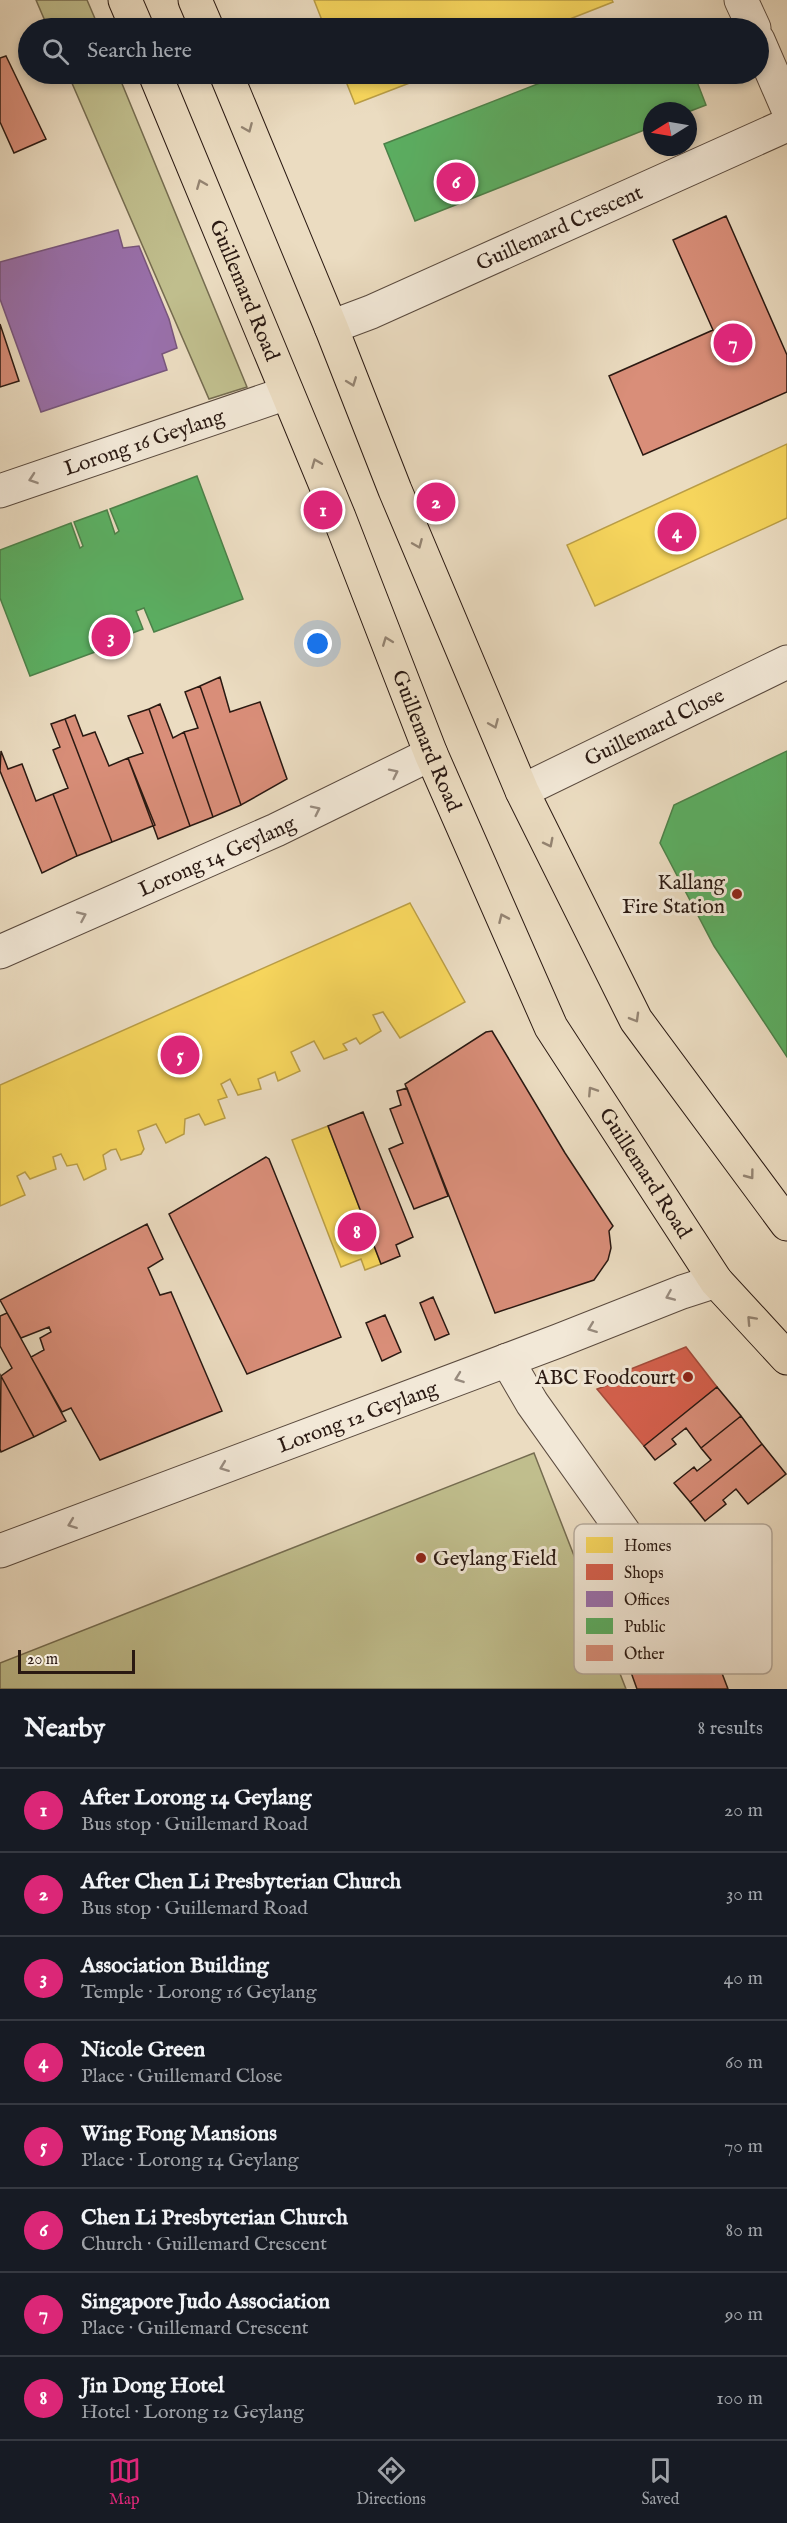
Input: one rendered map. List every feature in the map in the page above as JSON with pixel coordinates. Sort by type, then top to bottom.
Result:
[{"type":"main road","points":[[125,0],[133,18]]},
{"type":"main road","points":[[195,0],[203,18]]},
{"type":"main road","name":"Guillemard Road","points":[[159,84],[287,393],[431,754],[551,1027],[716,1281],[787,1358]]},
{"type":"main road","points":[[230,84],[331,327],[395,490],[522,791],[636,1020],[787,1224]]},
{"type":"street","points":[[741,0],[749,18]]},
{"type":"street","points":[[769,64],[787,107]]},
{"type":"street","name":"Guillemard Crescent","points":[[331,327],[371,312],[787,125]]},
{"type":"street","name":"Lorong 16 Geylang","points":[[0,491],[287,393]]},
{"type":"street","name":"Guillemard Close","points":[[522,791],[787,662]]},
{"type":"street","name":"Lorong 14 Geylang","points":[[0,952],[276,830],[431,754]]},
{"type":"street","name":"Lorong 12 Geylang","points":[[0,1551],[716,1281]]},
{"type":"street","points":[[507,1360],[532,1403],[618,1524]]},
{"type":"shaded area","points":[[36,0],[87,0],[95,18],[44,18]]},
{"type":"shaded area","points":[[72,84],[122,84],[247,387],[209,399]]},
{"type":"shaded area","name":"Geylang Field","points":[[534,1453],[574,1556],[574,1674],[620,1674],[626,1689],[0,1689],[0,1663]]},
{"type":"building: Homes","points":[[314,0],[612,0],[613,2],[572,18],[321,18]]},
{"type":"building: Homes","points":[[347,84],[407,84],[355,104]]},
{"type":"building: Homes","points":[[787,444],[787,518],[595,606],[567,545]]},
{"type":"building: Homes","points":[[410,903],[465,1002],[400,1038],[383,1012],[373,1015],[381,1031],[360,1044],[356,1038],[343,1044],[347,1050],[324,1059],[314,1041],[291,1052],[300,1071],[278,1081],[275,1072],[258,1079],[261,1089],[238,1095],[230,1079],[221,1084],[227,1097],[218,1100],[225,1118],[205,1125],[199,1114],[185,1119],[184,1134],[166,1143],[156,1124],[138,1131],[144,1149],[141,1154],[121,1160],[116,1149],[111,1150],[103,1155],[106,1169],[84,1180],[77,1164],[67,1166],[61,1154],[53,1157],[56,1169],[30,1179],[25,1172],[17,1176],[25,1195],[0,1206],[0,1085]]},
{"type":"building: Homes","points":[[328,1126],[381,1264],[365,1270],[361,1259],[341,1267],[292,1140]]},
{"type":"building: Shops","points":[[686,1347],[717,1387],[644,1446],[597,1389],[622,1380],[618,1374]]},
{"type":"building: Offices","points":[[118,230],[123,248],[139,246],[169,319],[177,348],[162,354],[167,370],[41,412],[0,299],[0,262]]},
{"type":"building: Public","points":[[537,84],[698,84],[706,105],[697,108],[697,102],[643,102],[643,131],[415,221],[384,144]]},
{"type":"building: Public","points":[[197,476],[243,599],[154,632],[144,608],[136,611],[143,629],[122,637],[115,620],[106,623],[114,645],[30,676],[0,598],[0,550],[71,523],[80,548],[83,546],[74,522],[107,510],[115,534],[119,531],[110,509]]},
{"type":"building: Public","name":"Kallang Fire Station","points":[[787,751],[787,1057],[714,946],[660,843],[674,805]]},
{"type":"building: Other","points":[[6,56],[46,139],[14,153],[0,122],[0,58]]},
{"type":"building: Other","points":[[726,216],[787,355],[787,392],[643,455],[609,376],[713,330],[673,240]]},
{"type":"building: Other","points":[[0,324],[19,381],[0,387]]},
{"type":"building: Other","points":[[220,677],[230,712],[260,702],[287,779],[241,805],[200,686]]},
{"type":"building: Other","points":[[200,686],[241,805],[213,817],[184,732],[198,728],[185,692]]},
{"type":"building: Other","points":[[160,704],[173,738],[184,732],[213,817],[190,826],[149,709]]},
{"type":"building: Other","points":[[149,709],[190,826],[158,839],[128,758],[143,753],[128,716]]},
{"type":"building: Other","points":[[75,715],[83,736],[95,732],[109,766],[128,758],[155,825],[112,842],[65,719]]},
{"type":"building: Other","points":[[65,719],[112,842],[77,856],[53,794],[68,788],[53,750],[60,747],[51,724]]},
{"type":"building: Other","points":[[1,751],[8,769],[22,764],[36,801],[53,794],[77,856],[42,873],[0,771]]},
{"type":"building: Other","points":[[492,1031],[565,1153],[613,1226],[609,1231],[611,1248],[608,1260],[594,1280],[495,1313],[405,1084],[486,1032]]},
{"type":"building: Other","points":[[407,1088],[448,1196],[414,1209],[389,1149],[403,1143],[390,1109],[401,1105],[397,1091]]},
{"type":"building: Other","points":[[363,1112],[413,1237],[396,1245],[400,1256],[381,1264],[328,1126]]},
{"type":"building: Other","points":[[266,1157],[269,1159],[341,1337],[247,1374],[169,1214]]},
{"type":"building: Other","points":[[147,1224],[163,1259],[148,1268],[160,1295],[171,1292],[222,1411],[100,1460],[71,1408],[62,1412],[31,1357],[44,1350],[40,1338],[51,1332],[49,1327],[21,1338],[0,1300]]},
{"type":"building: Other","points":[[433,1297],[449,1334],[435,1340],[420,1303]]},
{"type":"building: Other","points":[[7,1313],[66,1421],[34,1437],[1,1376],[12,1368],[0,1346],[0,1316]]},
{"type":"building: Other","points":[[385,1315],[401,1352],[382,1361],[366,1323]]},
{"type":"building: Other","points":[[1,1376],[34,1437],[1,1452],[0,1449]]},
{"type":"building: Other","points":[[717,1387],[741,1416],[701,1448],[686,1428],[672,1439],[676,1444],[655,1460],[644,1446]]},
{"type":"building: Other","points":[[741,1416],[762,1444],[690,1502],[674,1483],[694,1467],[697,1471],[711,1460],[701,1448]]},
{"type":"building: Other","points":[[762,1444],[786,1474],[748,1504],[736,1489],[723,1500],[726,1504],[705,1521],[690,1502]]},
{"type":"building: Other","points":[[632,1674],[722,1674],[728,1689],[637,1689]]},
{"type":"place","name":"Chen Li Presbyterian Church","points":[[456,182]]},
{"type":"place","name":"Singapore Judo Association","points":[[733,343]]},
{"type":"place","name":"After Chen Li Presbyterian Church","points":[[436,502]]},
{"type":"place","name":"After Lorong 14 Geylang","points":[[323,510]]},
{"type":"place","name":"Nicole Green","points":[[677,532]]},
{"type":"place","name":"Association Building","points":[[111,637]]},
{"type":"place","name":"Kallang Fire Station","points":[[737,894]]},
{"type":"place","name":"Wing Fong Mansions","points":[[180,1055]]},
{"type":"place","name":"Jin Dong Hotel","points":[[357,1232]]},
{"type":"place","name":"ABC Foodcourt","points":[[688,1377]]},
{"type":"place","name":"Geylang Field","points":[[421,1558]]}]
